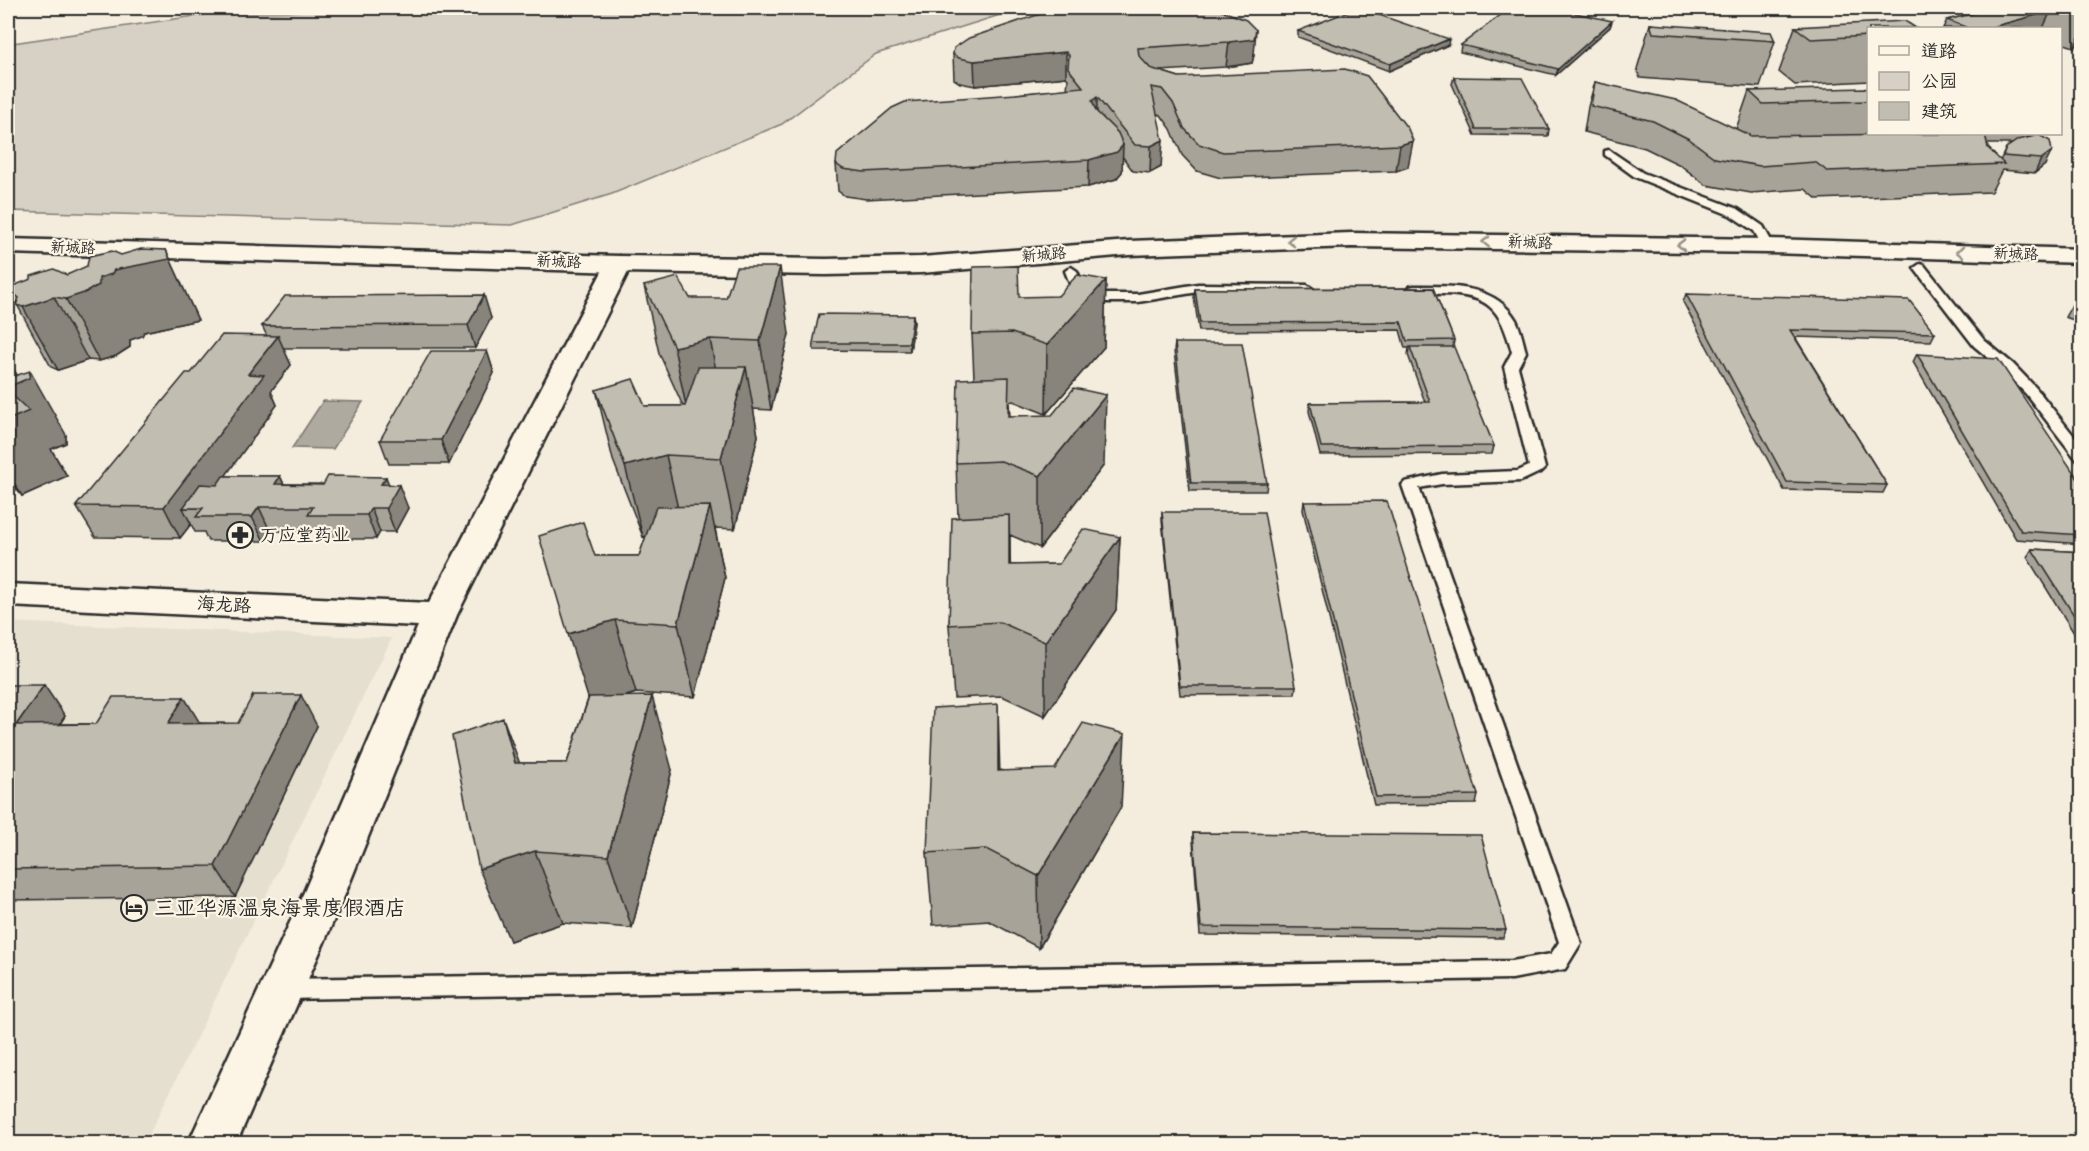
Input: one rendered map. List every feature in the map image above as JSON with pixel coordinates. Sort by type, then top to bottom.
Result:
[{"type":"main road","name":"新城路","points":[[8,263],[614,274],[921,266],[1129,248],[1328,241],[1768,246],[2082,256]]},
{"type":"main road","name":"新城路","points":[[8,246],[856,283],[1165,264],[1356,259],[1737,262],[2082,273]]},
{"type":"main road","points":[[212,1143],[325,892],[440,615],[614,274]]},
{"type":"main road","name":"海龙路","points":[[8,595],[440,615]]},
{"type":"lane","points":[[1609,153],[1640,175],[1734,212],[1759,229],[1768,246]]},
{"type":"lane","points":[[1920,268],[1978,343],[2008,367],[2031,391],[2082,458]]},
{"type":"lane","points":[[1071,270],[1078,288],[1105,298],[1138,298],[1198,288],[1328,289]]},
{"type":"lane","points":[[281,989],[1512,970],[1557,962],[1569,943],[1410,485],[1442,479],[1521,477],[1537,468],[1511,367],[1519,352],[1508,319],[1491,300],[1458,291],[1399,290]]},
{"type":"shaded area","points":[[323,401],[363,402],[333,449],[292,448]]},
{"type":"shaded area","name":"三亚华源温泉海景度假酒店","points":[[8,622],[392,638],[145,1143],[8,1143]]},
{"type":"green space","points":[[249,8],[1039,8],[1003,14],[876,54],[782,124],[612,194],[512,225],[8,211],[8,51],[13,43]]},
{"type":"building","points":[[1058,8],[1215,8],[1246,20],[1256,30],[1254,39],[1138,48],[1139,56],[1150,68],[1179,77],[1345,69],[1367,76],[1408,129],[1413,141],[1400,145],[1223,152],[1199,144],[1184,128],[1173,103],[1162,89],[1151,87],[1163,140],[1151,146],[1135,145],[1097,97],[1092,101],[1096,111],[1118,133],[1123,145],[1117,152],[1089,160],[864,172],[843,169],[836,164],[837,154],[892,108],[905,102],[1083,87],[1068,68],[1069,55],[1066,52],[974,61],[959,58],[953,54],[954,48],[969,38]]},
{"type":"building","points":[[1357,8],[1449,39],[1390,64],[1298,31]]},
{"type":"building","points":[[1510,8],[1552,8],[1612,21],[1558,69],[1461,45]]},
{"type":"building","points":[[1996,8],[2040,8],[2051,11],[1992,27],[1965,27],[1947,20]]},
{"type":"building","points":[[1905,21],[1914,27],[1867,27],[1867,36],[1811,39],[1795,27]]},
{"type":"building","points":[[1650,24],[1771,32],[1775,41],[1653,33]]},
{"type":"building","points":[[1454,77],[1522,78],[1549,129],[1476,129]]},
{"type":"building","points":[[1595,82],[1676,100],[1751,136],[1985,135],[1988,148],[2004,164],[1827,171],[1815,162],[1760,166],[1715,158],[1689,139],[1653,121],[1591,106]]},
{"type":"building","points":[[1865,88],[1867,101],[1763,104],[1749,91]]},
{"type":"building","points":[[2039,135],[2050,141],[2052,151],[2041,159],[2003,156],[2006,148],[2018,140]]},
{"type":"building","points":[[141,249],[166,250],[170,259],[114,270],[112,274],[99,278],[99,285],[84,293],[66,299],[54,297],[23,307],[16,305],[19,298],[8,288],[31,279],[31,276],[54,269],[67,275],[87,266],[89,256],[112,251],[121,255]]},
{"type":"building","points":[[1018,266],[1019,297],[1058,296],[1077,275],[1106,280],[1047,345],[1012,333],[972,334],[973,267]]},
{"type":"building","points":[[736,267],[780,267],[760,341],[710,339],[674,347],[644,286],[678,277],[690,298],[726,298]]},
{"type":"building","points":[[1433,288],[1454,340],[1407,341],[1401,322],[1200,323],[1195,289]]},
{"type":"building","points":[[1686,294],[1909,300],[1935,333],[1790,330],[1887,485],[1787,482]]},
{"type":"building","points":[[484,295],[468,325],[262,326],[285,296]]},
{"type":"building","points":[[819,314],[913,315],[909,343],[813,343]]},
{"type":"building","points":[[222,335],[278,336],[248,374],[264,375],[164,507],[76,506],[186,373],[191,373]]},
{"type":"building","points":[[1175,343],[1242,343],[1267,483],[1191,483]]},
{"type":"building","points":[[1410,347],[1454,347],[1494,446],[1321,447],[1310,403],[1430,402]]},
{"type":"building","points":[[431,351],[487,351],[441,440],[380,440]]},
{"type":"building","points":[[1917,354],[1998,359],[2082,485],[2082,535],[2021,531]]},
{"type":"building","points":[[698,367],[746,367],[721,458],[666,455],[625,466],[596,390],[633,379],[645,406],[685,406]]},
{"type":"building","points":[[30,371],[29,378],[8,387],[8,378]]},
{"type":"building","points":[[1009,377],[1008,416],[1052,415],[1074,388],[1106,395],[1040,476],[1001,461],[956,463],[958,379]]},
{"type":"building","points":[[8,391],[29,411],[8,420]]},
{"type":"building","points":[[223,476],[280,476],[275,484],[323,485],[328,476],[386,477],[381,484],[399,485],[386,508],[371,508],[367,515],[308,515],[313,507],[259,507],[252,517],[196,517],[203,508],[183,508],[200,484],[217,485]]},
{"type":"building","points":[[1387,501],[1478,795],[1376,797],[1304,502]]},
{"type":"building","points":[[710,506],[678,624],[615,620],[568,634],[539,536],[583,522],[595,556],[639,556],[656,507]]},
{"type":"building","points":[[1162,512],[1264,512],[1296,686],[1180,686]]},
{"type":"building","points":[[1009,515],[1009,565],[1059,564],[1083,529],[1120,537],[1045,642],[1000,622],[949,625],[952,518]]},
{"type":"building","points":[[2032,549],[2082,552],[2082,628]]},
{"type":"building","points":[[8,685],[44,685],[16,725],[96,724],[113,697],[184,697],[168,724],[238,723],[253,695],[301,695],[215,866],[8,869]]},
{"type":"building","points":[[652,696],[608,856],[535,851],[479,869],[452,736],[503,718],[515,763],[567,763],[589,697]]},
{"type":"building","points":[[998,704],[998,771],[1055,769],[1083,723],[1125,734],[1038,876],[986,849],[927,853],[933,708]]},
{"type":"building","points":[[1193,833],[1481,835],[1506,930],[1201,927]]},
{"type":"waterway","points":[[198,8],[300,8]]},
{"type":"place","name":"万应堂药业","points":[[240,535]]},
{"type":"place","name":"三亚华源温泉海景度假酒店","points":[[134,908]]}]
